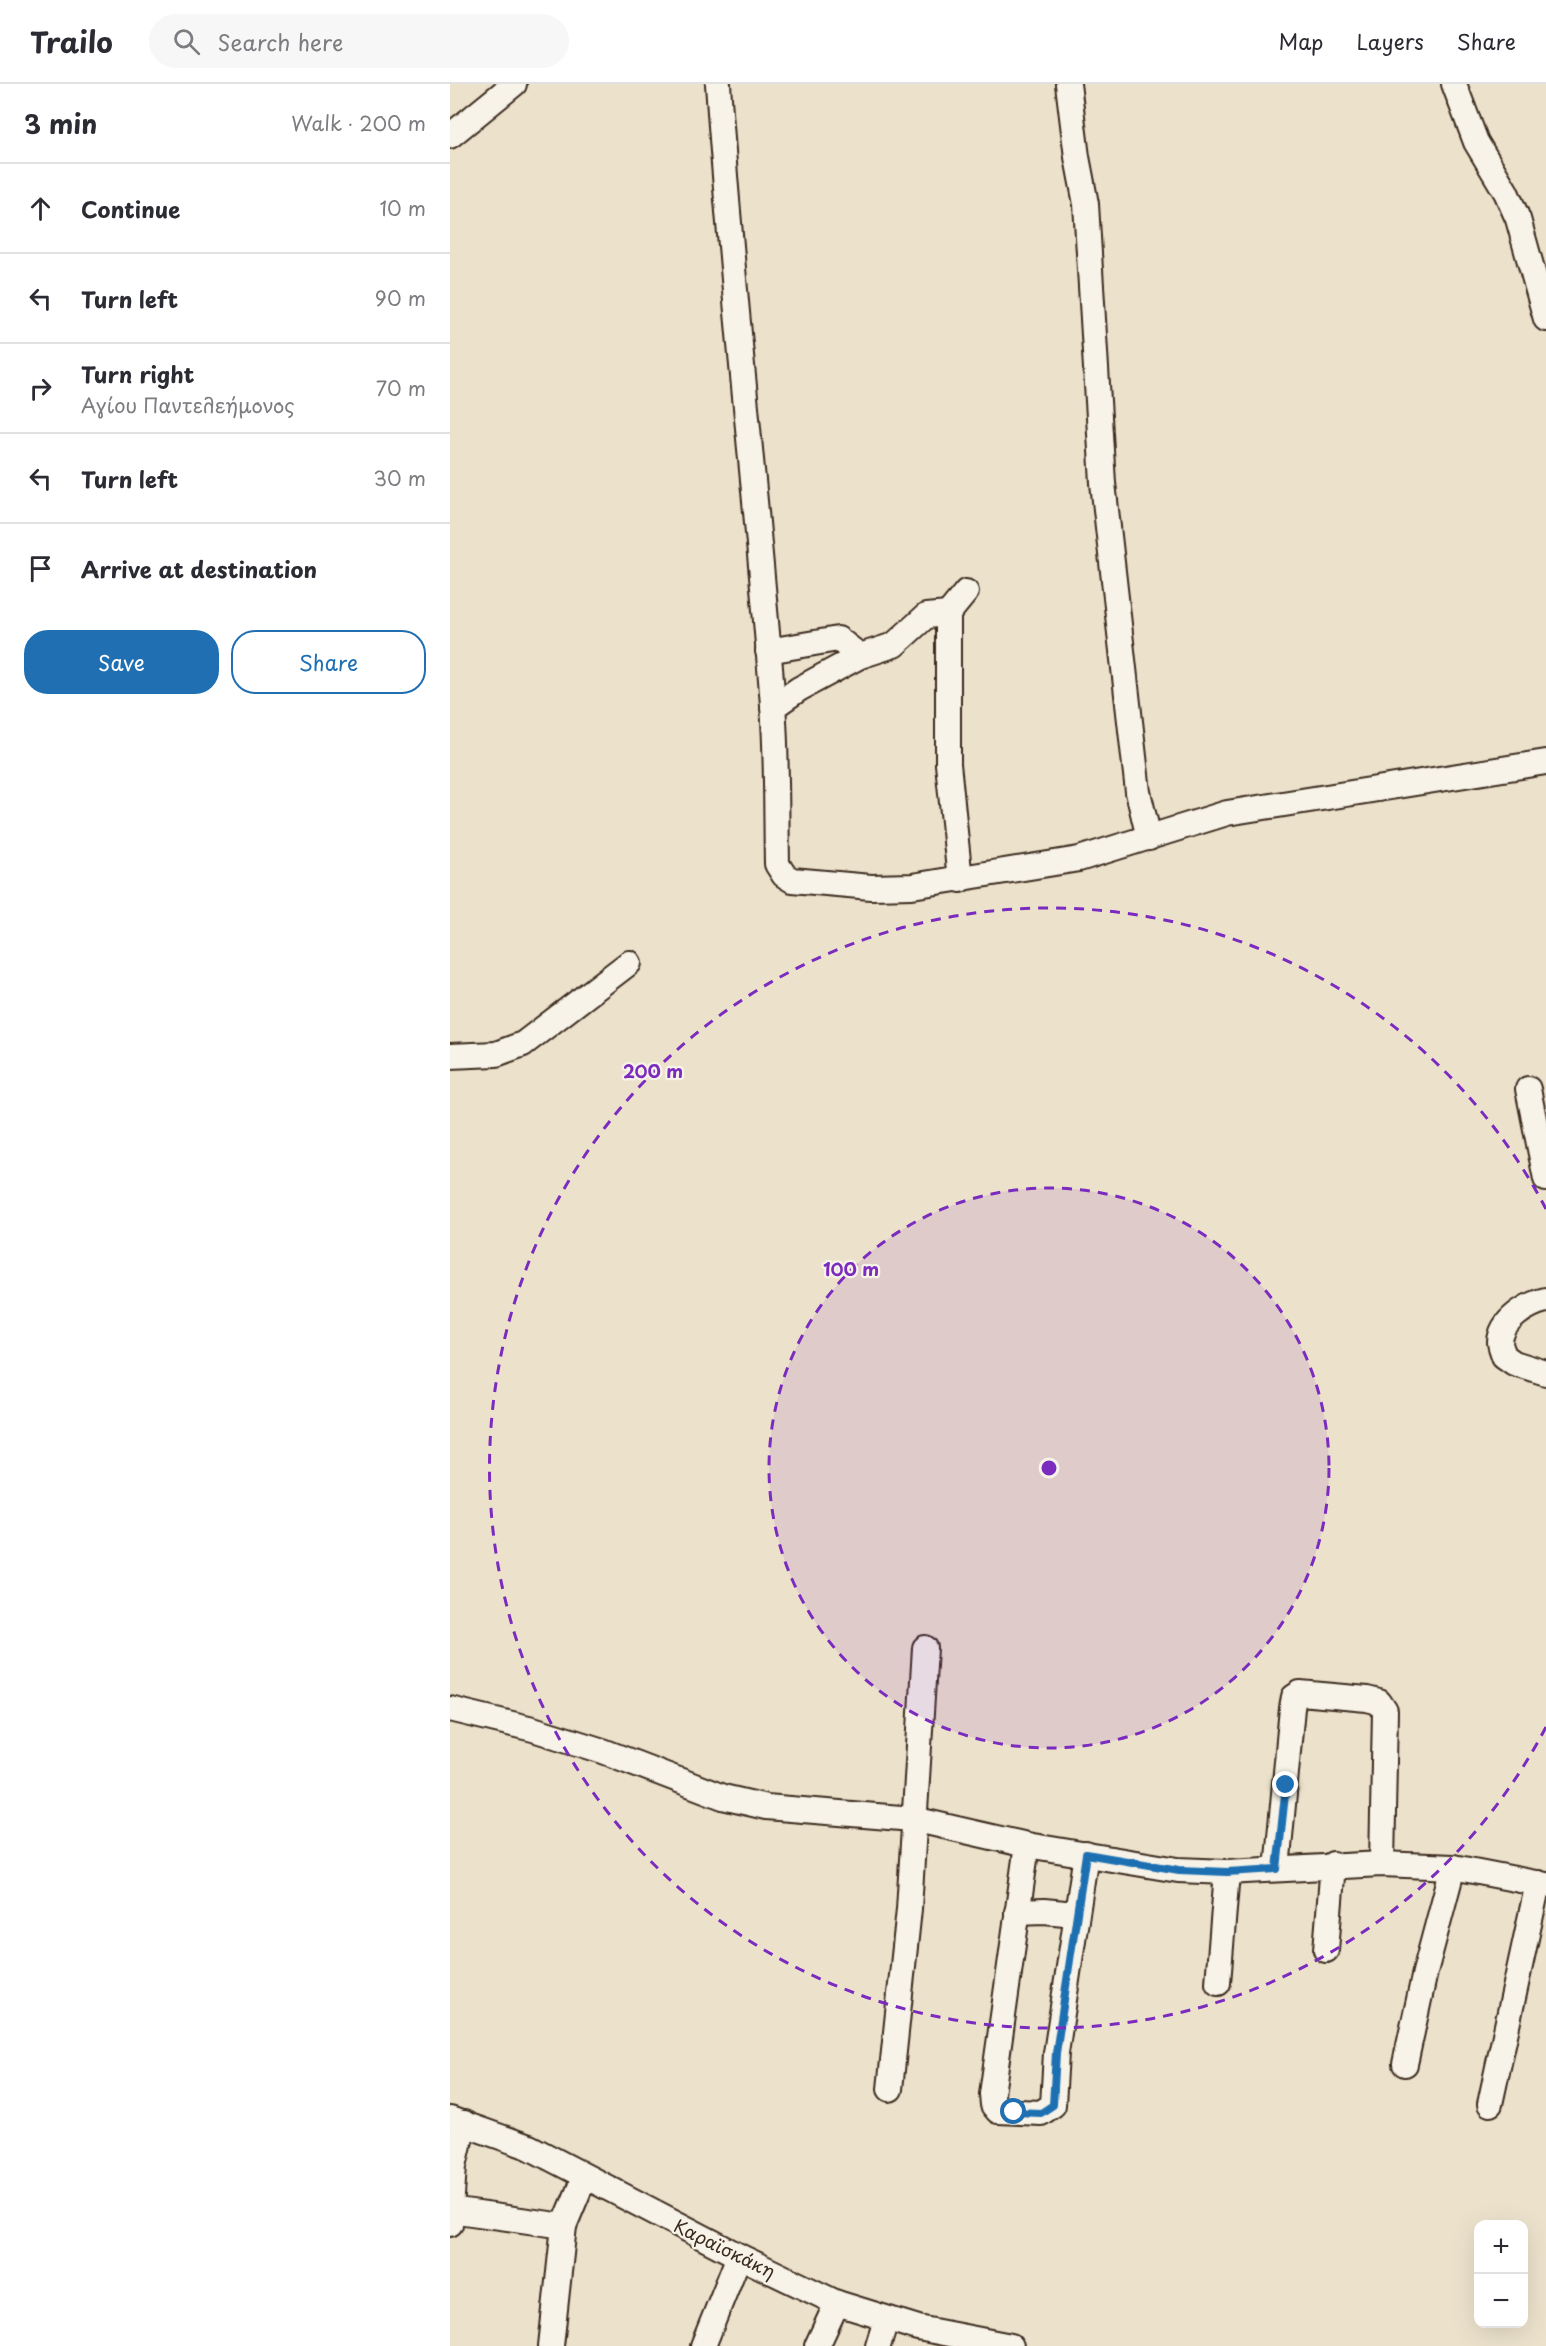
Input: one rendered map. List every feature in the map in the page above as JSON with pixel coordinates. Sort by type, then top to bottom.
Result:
[{"type":"street","points":[[450,136],[514,84]]},
{"type":"street","points":[[719,84],[724,172],[752,450],[773,707],[777,864],[784,876],[792,880],[822,884],[871,887],[912,886],[960,880],[1079,860],[1227,813],[1288,806],[1546,762]]},
{"type":"street","points":[[1068,84],[1077,157],[1086,204],[1103,483],[1138,792],[1149,838]]},
{"type":"street","points":[[1454,84],[1476,142],[1506,192],[1518,219],[1546,320]]},
{"type":"street","points":[[960,880],[948,764],[948,614],[966,592]]},
{"type":"street","points":[[773,707],[799,689],[860,656],[894,645],[926,616],[948,614]]},
{"type":"street","points":[[768,651],[838,639],[860,656]]},
{"type":"street","points":[[450,1056],[496,1054],[523,1044],[629,963]]},
{"type":"street","points":[[1528,1089],[1546,1179]]},
{"type":"street","points":[[1543,1297],[1506,1324],[1500,1341],[1504,1356],[1514,1363],[1546,1373]]},
{"type":"street","points":[[890,2089],[909,1908],[925,1822],[926,1648]]},
{"type":"street","points":[[1277,1869],[1292,1708],[1294,1697],[1300,1693],[1367,1699],[1379,1702],[1385,1711],[1382,1864]]},
{"type":"street","points":[[450,1709],[583,1745],[723,1797],[755,1805],[925,1822],[1027,1845],[1179,1870],[1227,1872],[1333,1864],[1382,1864],[1453,1867],[1542,1884],[1490,2104]]},
{"type":"street","points":[[1027,1845],[992,2094],[993,2105],[998,2111],[1041,2113],[1053,2105],[1056,2053],[1075,1914],[1086,1854]]},
{"type":"street","points":[[1326,1950],[1333,1864]]},
{"type":"street","points":[[1406,2064],[1425,1972],[1453,1867]]},
{"type":"street","points":[[1218,1983],[1227,1872]]},
{"type":"street","points":[[1017,1912],[1044,1911],[1075,1914]]},
{"type":"street","points":[[457,2121],[450,2215],[564,2226]]},
{"type":"street","name":"Καραϊσκάκη","points":[[457,2121],[529,2147],[584,2178],[837,2303],[953,2341],[1007,2346]]},
{"type":"street","points":[[551,2346],[564,2226],[584,2178]]},
{"type":"street","points":[[703,2346],[739,2256]]},
{"type":"street","points":[[817,2346],[837,2303]]},
{"type":"street","points":[[878,2346],[886,2320]]},
{"type":"route","points":[[1014,2112],[1041,2113],[1048,2111],[1053,2105],[1056,2053],[1075,1914],[1086,1854],[1179,1870],[1227,1872],[1277,1869],[1286,1785]]}]
